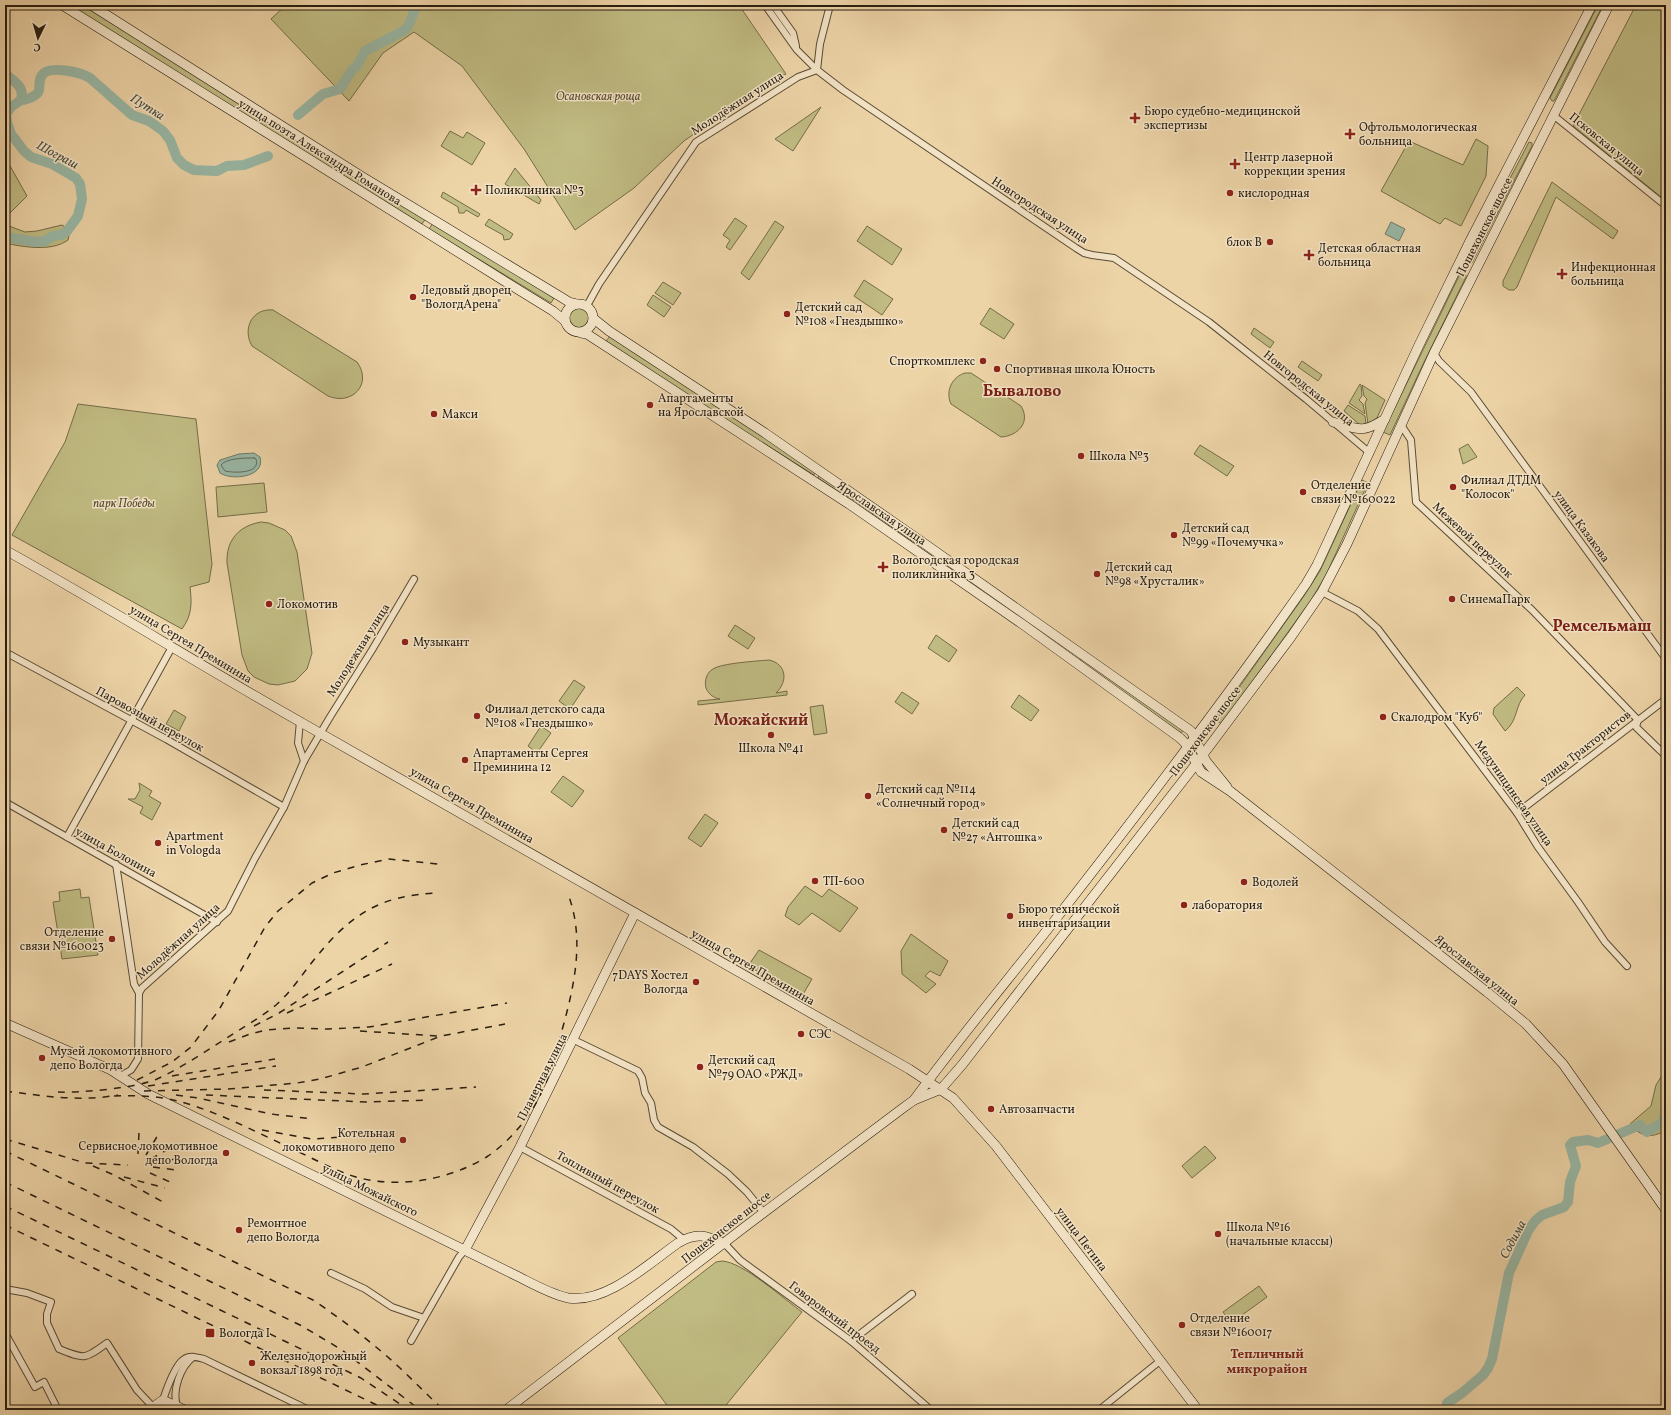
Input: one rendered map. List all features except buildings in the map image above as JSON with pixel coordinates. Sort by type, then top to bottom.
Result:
[{"type":"main road","name":"улица поэта Александра Романова","points":[[62,5],[553,311],[565,320]]},
{"type":"main road","name":"улица поэта Александра Романова","points":[[91,5],[361,176],[569,302],[577,304]]},
{"type":"main road","name":"Пошехонское шоссе","points":[[914,1100],[928,1080],[1002,988],[1195,738],[1306,584],[1317,565],[1357,481],[1419,345],[1459,262],[1592,5]]},
{"type":"main road","name":"Пошехонское шоссе","points":[[506,1410],[914,1100],[941,1089],[962,1065],[1196,764],[1291,637],[1322,592],[1347,544],[1434,352],[1609,5]]},
{"type":"main road","points":[[1523,136],[1539,143]]},
{"type":"main road","points":[[1459,262],[1475,271]]},
{"type":"main road","points":[[577,304],[588,307],[592,312],[594,319],[591,327],[581,333],[572,330],[567,326],[565,320],[569,308],[577,304]]},
{"type":"main road","name":"Ярославская улица","points":[[594,319],[608,331],[765,433],[1191,731],[1203,754],[1230,791]]},
{"type":"main road","name":"Ярославская улица","points":[[581,333],[587,334],[849,504],[1069,658],[1180,738],[1188,747],[1201,772],[1230,791],[1526,1024],[1563,1064],[1626,1151],[1666,1210]]},
{"type":"main road","points":[[1333,422],[1364,430],[1385,419]]},
{"type":"main road","points":[[1381,429],[1382,437],[1387,439],[1397,435]]},
{"type":"main road","points":[[1370,453],[1385,461]]},
{"type":"main road","points":[[1357,481],[1363,475],[1367,474],[1373,480],[1373,487]]},
{"type":"main road","name":"улица Сергея Преминина","points":[[5,550],[300,721],[427,792],[635,913],[928,1080]]},
{"type":"main road","points":[[1069,658],[1073,660],[1077,658],[1079,654],[1076,650]]},
{"type":"main road","points":[[1209,718],[1210,727],[1213,730],[1222,729]]},
{"type":"main road","points":[[1166,776],[1173,774],[1177,776],[1179,785]]},
{"type":"main road","name":"Планерная улица","points":[[465,1250],[520,1147],[574,1040],[635,913]]},
{"type":"main road","points":[[1002,988],[1014,997]]},
{"type":"main road","name":"улица Можайского","points":[[5,1023],[122,1075],[148,1094],[551,1292],[568,1298],[581,1298],[599,1295],[617,1286],[683,1239],[690,1236],[704,1236],[725,1244]]},
{"type":"main road","points":[[928,1080],[941,1089]]},
{"type":"main road","name":"улица Петина","points":[[941,1089],[960,1105],[996,1146],[1198,1410]]},
{"type":"main road","points":[[151,1409],[163,1400],[181,1408]]},
{"type":"street","name":"Новгородская улица","points":[[765,5],[797,50],[817,70],[844,90],[1050,232],[1084,253],[1114,258],[1209,322],[1370,453]]},
{"type":"street","name":"Новгородская улица","points":[[773,5],[793,33],[797,50]]},
{"type":"street","points":[[817,70],[820,44],[830,5]]},
{"type":"street","name":"Молодёжная улица","points":[[589,302],[599,284],[696,142],[772,92],[798,77],[817,70]]},
{"type":"street","name":"Псковская улица","points":[[1553,115],[1666,206]]},
{"type":"street","name":"улица Казакова","points":[[1434,352],[1439,361],[1471,392],[1666,658]]},
{"type":"street","name":"Межевой переулок","points":[[1401,425],[1411,440],[1416,502],[1532,610],[1638,720]]},
{"type":"street","name":"Молодежная улица","points":[[321,733],[414,580]]},
{"type":"street","name":"Медуницинская улица","points":[[1322,592],[1358,611],[1378,629],[1517,813],[1538,847],[1605,942],[1627,966]]},
{"type":"street","points":[[67,837],[172,647]]},
{"type":"street","name":"Паровозный переулок","points":[[5,652],[207,762],[284,807]]},
{"type":"street","name":"улица Трактористов","points":[[1517,813],[1666,699]]},
{"type":"street","points":[[1638,720],[1636,727],[1666,756]]},
{"type":"street","points":[[300,721],[298,743],[304,761]]},
{"type":"street","name":"Молодёжная улица","points":[[122,1075],[131,1070],[138,1057],[139,993],[142,988],[217,922],[235,900],[255,858],[284,807],[304,761],[321,733]]},
{"type":"street","name":"улица Болонина","points":[[5,802],[217,922]]},
{"type":"street","points":[[116,864],[134,984],[139,993]]},
{"type":"street","points":[[574,1040],[638,1071],[642,1078],[645,1093],[651,1103],[654,1120],[658,1128],[693,1147],[728,1174],[747,1192],[764,1213]]},
{"type":"street","name":"Топливный переулок","points":[[520,1147],[671,1229],[683,1239]]},
{"type":"street","name":"Говоровский проезд","points":[[725,1244],[740,1260],[851,1341],[932,1410]]},
{"type":"street","points":[[411,1341],[465,1250]]},
{"type":"street","points":[[331,1272],[365,1289],[392,1307],[424,1318]]},
{"type":"street","points":[[5,1289],[27,1293],[51,1302],[47,1314],[47,1323],[59,1349],[86,1357],[107,1343],[151,1409]]},
{"type":"street","points":[[851,1341],[912,1294]]},
{"type":"street","points":[[5,1333],[35,1387],[44,1382],[57,1408],[54,1410]]},
{"type":"street","points":[[181,1408],[175,1396],[179,1380],[187,1363],[193,1357]]},
{"type":"street","points":[[163,1400],[180,1363],[186,1358],[193,1357],[204,1359],[309,1410]]},
{"type":"street","points":[[1099,1410],[1160,1361]]},
{"type":"green space","points":[[69,5],[82,5],[426,218],[422,224]]},
{"type":"green space","name":"Осановская роща","points":[[286,5],[739,5],[786,74],[769,82],[684,141],[634,188],[575,230],[524,149],[462,66],[414,32],[383,53],[349,101],[271,19]]},
{"type":"green space","points":[[1598,5],[1603,5],[1554,101],[1552,101],[1550,98]]},
{"type":"green space","points":[[1636,5],[1666,5],[1666,201],[1573,126]]},
{"type":"green space","points":[[821,107],[793,151],[775,139]]},
{"type":"green space","points":[[450,131],[463,138],[467,132],[485,143],[472,165],[441,146]]},
{"type":"green space","points":[[1476,139],[1488,146],[1486,176],[1461,226],[1445,218],[1440,224],[1381,191],[1409,141],[1463,165]]},
{"type":"green space","points":[[1529,142],[1532,143],[1532,146],[1472,263],[1468,264],[1467,261]]},
{"type":"green space","points":[[5,157],[27,196],[5,218]]},
{"type":"green space","points":[[515,168],[541,200],[539,204],[505,184]]},
{"type":"green space","points":[[1552,182],[1618,231],[1613,239],[1556,197],[1517,287],[1514,290],[1509,290],[1503,286],[1503,281]]},
{"type":"green space","points":[[443,192],[480,214],[478,217],[466,210],[464,213],[459,213],[458,207],[441,197]]},
{"type":"green space","points":[[735,218],[747,226],[730,250],[726,247],[730,240],[723,235]]},
{"type":"green space","points":[[489,219],[513,234],[510,239],[504,240],[503,235],[485,225]]},
{"type":"green space","points":[[775,221],[784,227],[749,280],[741,273]]},
{"type":"green space","points":[[433,223],[554,298],[551,303],[429,229]]},
{"type":"green space","points":[[62,225],[67,228],[69,236],[68,240],[61,244],[37,248],[5,243],[5,228],[9,226],[25,232],[37,231]]},
{"type":"green space","points":[[867,226],[902,249],[892,265],[857,241]]},
{"type":"green space","points":[[1462,273],[1466,275],[1466,277],[1390,435],[1383,432],[1460,274]]},
{"type":"green space","points":[[864,280],[893,299],[882,315],[854,296]]},
{"type":"green space","points":[[663,282],[681,293],[673,305],[655,293]]},
{"type":"green space","points":[[653,295],[671,307],[664,317],[647,305]]},
{"type":"green space","points":[[580,307],[588,310],[591,318],[588,326],[580,329],[572,326],[569,318],[572,310]]},
{"type":"green space","points":[[990,308],[1014,324],[1004,339],[980,324]]},
{"type":"green space","points":[[273,310],[357,362],[363,378],[358,391],[345,398],[328,396],[252,346],[248,333],[251,321],[259,312]]},
{"type":"green space","points":[[1254,328],[1274,342],[1270,348],[1251,334]]},
{"type":"green space","points":[[611,335],[816,472],[814,475],[699,403],[606,341]]},
{"type":"green space","points":[[1302,361],[1322,375],[1318,381],[1298,367]]},
{"type":"green space","points":[[965,373],[971,373],[1021,406],[1024,412],[1024,423],[1017,431],[1013,434],[1001,437],[951,404],[949,399],[949,390],[951,385],[956,378]]},
{"type":"green space","points":[[1360,384],[1362,396],[1359,400],[1363,404],[1365,414],[1349,403]]},
{"type":"green space","points":[[1362,385],[1385,400],[1377,418],[1368,424],[1365,403],[1367,399],[1364,396]]},
{"type":"green space","name":"парк Победы","points":[[78,404],[196,419],[212,564],[209,582],[190,587],[190,609],[188,619],[182,629],[12,535],[65,442]]},
{"type":"green space","points":[[1348,405],[1365,416],[1366,425],[1360,425],[1344,411]]},
{"type":"green space","points":[[1468,444],[1477,457],[1463,464],[1459,449]]},
{"type":"green space","points":[[1200,445],[1234,466],[1227,476],[1194,454]]},
{"type":"green space","points":[[820,474],[918,540],[915,544],[818,478]]},
{"type":"green space","points":[[1362,480],[1368,483],[1326,575],[1311,600],[1222,724],[1216,720],[1320,571]]},
{"type":"green space","points":[[264,483],[267,512],[218,517],[216,487]]},
{"type":"green space","name":"Локомотив","points":[[261,522],[269,523],[285,530],[291,536],[297,552],[312,653],[307,669],[295,681],[278,685],[269,684],[254,677],[248,671],[242,655],[227,563],[227,555],[231,541],[235,536],[246,527]]},
{"type":"green space","points":[[735,625],[755,638],[748,649],[728,636]]},
{"type":"green space","points":[[936,635],[957,650],[949,662],[928,648]]},
{"type":"green space","points":[[1082,658],[1184,729],[1181,733],[1079,661]]},
{"type":"green space","points":[[769,660],[779,665],[784,674],[784,679],[780,689],[776,693],[787,691],[787,695],[698,705],[698,701],[720,699],[712,696],[706,688],[706,677],[713,669],[732,664]]},
{"type":"green space","points":[[574,680],[585,687],[570,709],[559,701]]},
{"type":"green space","points":[[1517,687],[1525,695],[1519,703],[1512,723],[1505,731],[1493,714],[1494,708]]},
{"type":"green space","points":[[902,692],[919,703],[912,714],[895,702]]},
{"type":"green space","points":[[1019,695],[1039,710],[1031,721],[1011,707]]},
{"type":"green space","points":[[823,705],[827,733],[814,735],[810,707]]},
{"type":"green space","points":[[174,710],[186,717],[179,731],[166,724]]},
{"type":"green space","points":[[541,726],[551,733],[537,753],[528,746]]},
{"type":"green space","points":[[563,776],[584,791],[572,807],[551,792]]},
{"type":"green space","points":[[139,783],[152,791],[149,796],[161,803],[152,820],[140,813],[143,807],[128,799],[135,799],[140,790]]},
{"type":"green space","points":[[705,814],[718,823],[701,847],[688,838]]},
{"type":"green space","points":[[805,886],[822,897],[829,889],[858,908],[840,932],[812,913],[799,925],[785,916],[788,907]]},
{"type":"green space","points":[[80,889],[81,898],[89,897],[98,955],[62,959],[53,902],[60,901],[59,892]]},
{"type":"green space","points":[[911,934],[948,961],[940,976],[930,971],[925,976],[936,984],[926,993],[902,974],[901,951]]},
{"type":"green space","points":[[759,950],[812,979],[802,996],[748,966]]},
{"type":"green space","points":[[1666,1069],[1666,1130],[1656,1135],[1642,1134],[1630,1124],[1651,1106],[1656,1085]]},
{"type":"green space","points":[[1205,1146],[1216,1158],[1192,1178],[1182,1166]]},
{"type":"green space","points":[[722,1261],[731,1263],[752,1274],[802,1312],[722,1410],[672,1410],[666,1404],[618,1338],[716,1262]]},
{"type":"green space","points":[[1259,1286],[1267,1297],[1231,1323],[1223,1312]]},
{"type":"water","points":[[1391,222],[1405,229],[1399,241],[1385,234]]},
{"type":"water","points":[[254,453],[260,457],[260,464],[258,469],[253,473],[247,476],[232,477],[220,473],[217,465],[220,460],[239,454]]},
{"type":"waterway","name":"Путка","points":[[298,115],[323,94],[340,89],[352,70],[357,66],[365,51],[405,30],[417,5]]},
{"type":"waterway","name":"Путка","points":[[21,100],[30,98],[38,93],[40,79],[46,72],[51,70],[65,70],[90,78],[132,115],[149,121],[163,131],[170,140],[177,158],[184,165],[194,170],[217,171],[227,166],[244,165],[268,156]]},
{"type":"waterway","name":"Шограш","points":[[5,74],[18,85],[22,95],[21,100],[11,107],[6,114],[11,134],[24,151],[31,157],[52,164],[76,178],[80,184],[82,199],[78,216],[67,231],[61,235],[53,236],[45,241],[36,242],[5,237]]},
{"type":"waterway","name":"Содима","points":[[1446,1410],[1447,1403],[1462,1393],[1483,1375],[1488,1368],[1492,1359],[1509,1273],[1528,1231],[1535,1221],[1542,1215],[1564,1207],[1568,1202],[1570,1182],[1576,1166],[1570,1145],[1573,1142],[1588,1140],[1598,1143],[1640,1125],[1647,1132],[1662,1123],[1666,1113]]},
{"type":"railway","points":[[137,1080],[172,1062],[191,1047],[219,1010],[265,927],[278,911],[312,883],[333,873],[360,865],[389,859],[438,864]]},
{"type":"railway","points":[[58,1092],[95,1091],[136,1085],[166,1075],[257,1019],[276,1005],[291,990],[326,945],[353,920],[366,911],[398,898],[438,893]]},
{"type":"railway","points":[[114,1096],[159,1097],[200,1108],[243,1126],[334,1169],[349,1175],[372,1181],[407,1182],[424,1180],[457,1171],[473,1164],[488,1156],[500,1147],[520,1126],[529,1115],[549,1076],[565,1021],[574,978],[577,936],[574,915],[568,894]]},
{"type":"railway","points":[[254,1026],[279,1013],[388,942]]},
{"type":"railway","points":[[287,1013],[392,964]]},
{"type":"railway","points":[[229,1042],[266,1030],[369,1027],[507,1003]]},
{"type":"railway","points":[[144,1091],[228,1089],[297,1083],[320,1079],[362,1067],[441,1036],[505,1024]]},
{"type":"railway","points":[[360,1031],[438,1036]]},
{"type":"railway","points":[[172,1076],[275,1059]]},
{"type":"railway","points":[[148,1086],[276,1066]]},
{"type":"railway","points":[[264,1090],[364,1094],[476,1087]]},
{"type":"railway","points":[[5,1091],[75,1098],[118,1095]]},
{"type":"railway","points":[[176,1095],[198,1098],[271,1114],[313,1119]]},
{"type":"railway","points":[[206,1095],[366,1102],[429,1100]]},
{"type":"railway","points":[[262,1130],[312,1139],[344,1137]]},
{"type":"railway","points":[[138,1154],[139,1132]]},
{"type":"railway","points":[[146,1155],[158,1135]]},
{"type":"railway","points":[[5,1139],[85,1163],[128,1165]]},
{"type":"railway","points":[[151,1159],[170,1148]]},
{"type":"railway","points":[[5,1151],[313,1300],[347,1324],[379,1350],[444,1410]]},
{"type":"railway","points":[[153,1164],[175,1159]]},
{"type":"railway","points":[[93,1166],[114,1175],[163,1202]]},
{"type":"railway","points":[[153,1167],[176,1170]]},
{"type":"railway","points":[[150,1173],[170,1182]]},
{"type":"railway","points":[[124,1177],[165,1188]]},
{"type":"railway","points":[[5,1182],[302,1326],[342,1350],[420,1410]]},
{"type":"railway","points":[[5,1206],[361,1378],[409,1410]]},
{"type":"railway","points":[[5,1225],[387,1410]]},
{"type":"place","name":"Бюро судебно-медицинской экспертизы","points":[[1135,118]]},
{"type":"place","name":"Офтольмологическая больница","points":[[1350,134]]},
{"type":"place","name":"Центр лазерной коррекции зрения","points":[[1235,164]]},
{"type":"place","name":"Поликлиника №3","points":[[476,190]]},
{"type":"place","name":"кислородная","points":[[1230,193]]},
{"type":"place","name":"блок В","points":[[1270,242]]},
{"type":"place","name":"Детская областная больница","points":[[1309,255]]},
{"type":"place","name":"Инфекционная больница","points":[[1562,274]]},
{"type":"place","name":"Ледовый дворец \"ВологдАрена\"","points":[[413,297]]},
{"type":"place","name":"Детский сад №108 «Гнездышко»","points":[[787,314]]},
{"type":"place","name":"Спорткомплекс","points":[[983,361]]},
{"type":"place","name":"Спортивная школа Юность","points":[[997,369]]},
{"type":"place","name":"Апартаменты на Ярославской","points":[[650,405]]},
{"type":"place","name":"Макси","points":[[434,414]]},
{"type":"place","name":"Школа №3","points":[[1081,456]]},
{"type":"place","name":"Филиал ДТДМ \"Колосок\"","points":[[1453,487]]},
{"type":"place","name":"Отделение связи №160022","points":[[1303,492]]},
{"type":"place","name":"Детский сад №99 «Почемучка»","points":[[1174,535]]},
{"type":"place","name":"Вологодская городская поликлиника 3","points":[[883,567]]},
{"type":"place","name":"Детский сад №98 «Хрусталик»","points":[[1097,574]]},
{"type":"place","name":"СинемаПарк","points":[[1452,599]]},
{"type":"place","name":"Локомотив","points":[[269,604]]},
{"type":"place","name":"Музыкант","points":[[405,642]]},
{"type":"place","name":"Филиал детского сада №108 «Гнездышко»","points":[[477,716]]},
{"type":"place","name":"Скалодром \"Куб\"","points":[[1383,717]]},
{"type":"place","name":"Школа №41","points":[[771,735]]},
{"type":"place","name":"Апартаменты Сергея Преминина 12","points":[[465,760]]},
{"type":"place","name":"Детский сад №114 «Солнечный город»","points":[[868,796]]},
{"type":"place","name":"Детский сад №27 «Антошка»","points":[[944,830]]},
{"type":"place","name":"Apartment in Vologda","points":[[158,843]]},
{"type":"place","name":"ТП-600","points":[[815,881]]},
{"type":"place","name":"Водолей","points":[[1244,882]]},
{"type":"place","name":"лаборатория","points":[[1184,905]]},
{"type":"place","name":"Бюро технической инвентаризации","points":[[1010,916]]},
{"type":"place","name":"Отделение связи №160023","points":[[112,939]]},
{"type":"place","name":"7DAYS Хостел Вологда","points":[[696,982]]},
{"type":"place","name":"СЭС","points":[[801,1034]]},
{"type":"place","name":"Музей локомотивного депо Вологда","points":[[42,1058]]},
{"type":"place","name":"Детский сад №79 ОАО «РЖД»","points":[[700,1067]]},
{"type":"place","name":"Автозапчасти","points":[[991,1109]]},
{"type":"place","name":"Котельная локомотивного депо","points":[[403,1140]]},
{"type":"place","name":"Сервисное локомотивное депо Вологда","points":[[226,1153]]},
{"type":"place","name":"Ремонтное депо Вологда","points":[[239,1230]]},
{"type":"place","name":"Школа №16 (начальные классы)","points":[[1218,1234]]},
{"type":"place","name":"Отделение связи №160017","points":[[1182,1325]]},
{"type":"place","name":"Вологда I","points":[[210,1333]]},
{"type":"place","name":"Железнодорожный вокзал 1898 год","points":[[252,1363]]},
{"type":"district","name":"Бывалово","points":[[1022,390]]},
{"type":"district","name":"Ремсельмаш","points":[[1602,625]]},
{"type":"district","name":"Можайский","points":[[761,719]]},
{"type":"district","name":"Тепличный микрорайон","points":[[1267,1360]]}]
